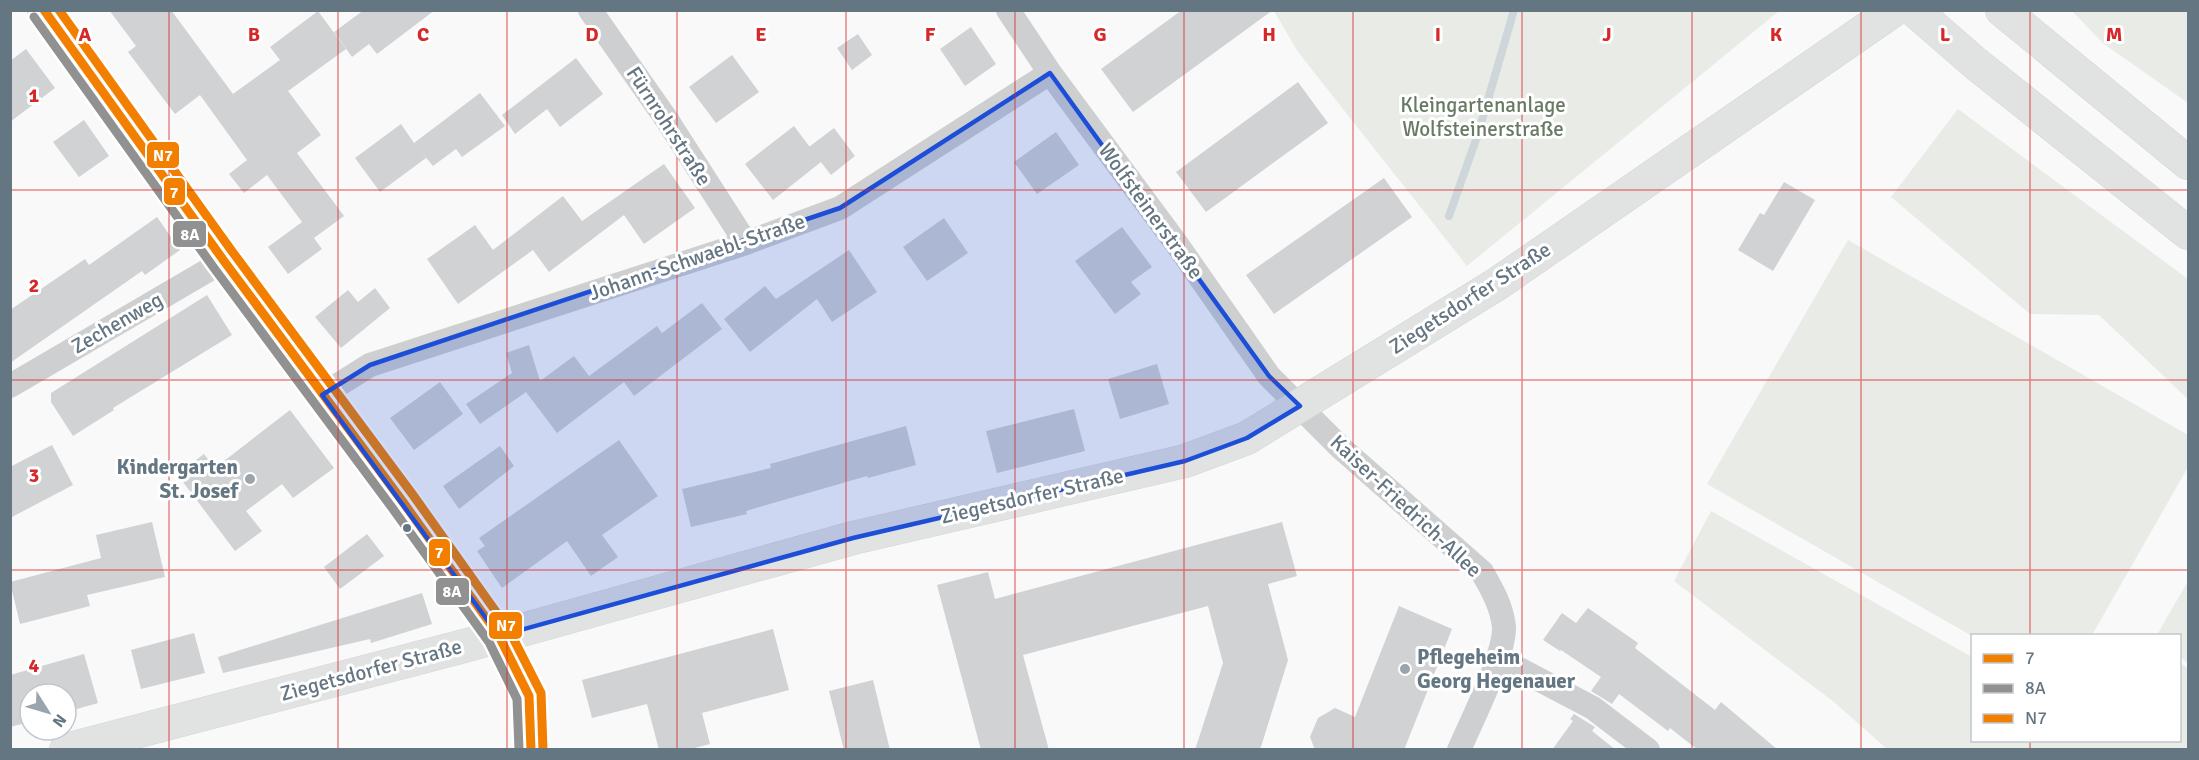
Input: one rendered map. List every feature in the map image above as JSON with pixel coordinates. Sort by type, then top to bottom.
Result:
[{"type":"main road","points":[[44,10],[224,261],[403,502],[499,636],[529,696],[531,750]]},
{"type":"main road","name":"Ziegetsdorfer Straße","points":[[66,750],[499,636],[853,537],[1185,462],[1247,438],[1497,284],[1894,10]]},
{"type":"main road","points":[[1914,10],[1957,48],[2188,233]]},
{"type":"main road","points":[[2008,13],[2188,163]]},
{"type":"street","name":"Fürnrohrstraße","points":[[590,10],[663,114],[746,243]]},
{"type":"street","name":"Wolfsteinerstraße","points":[[1008,10],[1050,73],[1176,243],[1269,376],[1300,406]]},
{"type":"street","name":"Johann-Schwaebl-Straße","points":[[322,395],[370,365],[746,243],[840,208],[1050,73]]},
{"type":"street","name":"Zechenweg","points":[[10,386],[224,261]]},
{"type":"street","name":"Kaiser-Friedrich-Allee","points":[[1300,406],[1341,447],[1482,572],[1496,596],[1504,628],[1498,658],[1459,750]]},
{"type":"street","points":[[1498,658],[1593,708],[1648,750]]},
{"type":"highlighted area","points":[[1050,73],[1269,376],[1300,406],[1247,438],[1185,461],[853,538],[499,636],[322,395],[370,365],[840,208]]},
{"type":"green space","name":"Kleingartenanlage Wolfsteinerstraße","points":[[1274,11],[1779,11],[1467,266],[1298,52]]},
{"type":"green space","points":[[2072,11],[2188,11],[2188,103],[2104,44]]},
{"type":"green space","points":[[1958,109],[2188,279],[2188,399],[2099,315],[2030,314],[1891,197]]},
{"type":"green space","points":[[1848,240],[2188,435],[2188,467],[2093,634],[1971,635],[1707,484]]},
{"type":"green space","points":[[1711,511],[1971,656],[1971,742],[2181,742],[2181,664],[2188,668],[2188,749],[1887,749],[1834,702],[1674,581]]},
{"type":"green space","points":[[2188,581],[2188,663],[2181,658],[2181,634],[2158,634]]},
{"type":"building","points":[[109,10],[171,10],[233,94],[280,60],[270,47],[318,11],[346,49],[288,91],[321,135],[297,153],[344,216],[314,238],[267,175],[244,193],[229,174],[247,160],[200,95],[175,114],[128,52],[136,46]]},
{"type":"building","points":[[364,10],[435,10],[377,54],[369,44],[352,57],[334,32]]},
{"type":"building","points":[[1182,10],[1273,10],[1133,112],[1101,69]]},
{"type":"building","points":[[971,27],[996,64],[965,86],[940,49]]},
{"type":"building","points":[[858,34],[872,55],[852,70],[837,48]]},
{"type":"building","points":[[26,49],[55,88],[10,122],[10,61]]},
{"type":"building","points":[[732,55],[759,92],[716,123],[689,87]]},
{"type":"building","points":[[576,58],[603,94],[560,127],[547,109],[515,134],[502,115]]},
{"type":"building","points":[[1298,82],[1328,123],[1206,212],[1176,172]]},
{"type":"building","points":[[480,93],[505,126],[462,157],[456,149],[433,166],[417,147],[426,158],[380,192],[355,158],[401,124],[414,143]]},
{"type":"building","points":[[84,120],[109,156],[79,177],[53,142]]},
{"type":"building","points":[[794,126],[821,162],[773,200],[745,164]]},
{"type":"building","points":[[834,128],[855,156],[831,175],[809,147]]},
{"type":"building","points":[[1056,132],[1079,165],[1037,194],[1014,162]]},
{"type":"building","points":[[664,164],[695,208],[644,244],[624,215],[549,272],[533,250],[458,304],[427,259],[475,225],[493,250],[563,196],[582,221]]},
{"type":"building","points":[[1384,178],[1412,217],[1274,314],[1246,275]]},
{"type":"building","points":[[1784,182],[1815,200],[1773,271],[1738,250],[1760,213],[1764,215]]},
{"type":"building","points":[[157,217],[180,250],[145,275],[142,271],[10,363],[10,310],[85,259],[89,265]]},
{"type":"building","points":[[944,218],[968,253],[927,281],[903,247]]},
{"type":"building","points":[[302,222],[322,249],[288,274],[268,247]]},
{"type":"building","points":[[1122,227],[1152,267],[1131,282],[1141,294],[1115,314],[1075,261]]},
{"type":"building","points":[[849,250],[877,292],[832,322],[817,299],[750,352],[724,319],[765,286],[776,299]]},
{"type":"building","points":[[375,288],[390,308],[341,348],[315,317],[348,290],[358,302]]},
{"type":"building","points":[[207,295],[232,335],[113,408],[114,410],[73,436],[51,402],[51,393]]},
{"type":"building","points":[[702,303],[722,329],[634,396],[624,382],[557,433],[526,392],[480,424],[466,404],[512,373],[506,353],[529,345],[540,381],[574,356],[589,376],[657,326],[662,333]]},
{"type":"building","points":[[1157,364],[1169,404],[1120,419],[1108,379]]},
{"type":"building","points":[[440,382],[463,414],[414,450],[390,418]]},
{"type":"building","points":[[1074,409],[1085,451],[997,473],[986,431]]},
{"type":"building","name":"Kindergarten St. Josef","points":[[290,410],[334,468],[293,498],[282,484],[246,511],[262,531],[235,551],[177,474],[204,454],[215,468]]},
{"type":"building","points":[[906,426],[916,465],[868,478],[867,476],[746,511],[747,514],[691,527],[682,489],[771,468],[770,464]]},
{"type":"building","points":[[619,440],[658,496],[602,535],[618,557],[591,576],[567,541],[502,588],[477,551],[485,546],[479,538]]},
{"type":"building","points":[[52,445],[73,485],[10,518],[10,467]]},
{"type":"building","points":[[500,446],[514,466],[459,509],[443,486]]},
{"type":"building","points":[[152,522],[165,577],[87,595],[90,606],[20,624],[10,582],[101,558],[96,535]]},
{"type":"building","points":[[1282,522],[1297,576],[1268,584],[1288,660],[1260,750],[1195,750],[1223,663],[1208,606],[1023,655],[1049,750],[981,750],[937,585],[988,572],[995,599]]},
{"type":"building","points":[[367,534],[384,556],[340,589],[324,567]]},
{"type":"building","points":[[422,593],[432,624],[371,643],[370,639],[223,673],[218,657]]},
{"type":"building","name":"Pflegeheim Georg Hegenauer","points":[[1399,606],[1452,629],[1404,750],[1315,750],[1310,737],[1318,718],[1335,708],[1355,717]]},
{"type":"building","points":[[1588,608],[1638,643],[1635,648],[1715,710],[1721,702],[1778,750],[1698,750],[1670,728],[1668,731],[1619,694],[1612,704],[1591,691],[1601,677],[1543,640],[1562,613],[1576,623]]},
{"type":"building","points":[[773,629],[789,690],[702,713],[710,744],[687,750],[659,750],[647,704],[592,718],[582,680]]},
{"type":"building","points":[[194,633],[205,673],[141,689],[131,650]]},
{"type":"building","points":[[84,654],[98,703],[78,709],[78,682],[18,682],[18,725],[10,727],[10,675]]},
{"type":"building","points":[[873,680],[890,750],[844,750],[829,691]]},
{"type":"building","points":[[1574,714],[1595,727],[1592,731],[1616,750],[1552,750],[1573,721],[1570,719]]},
{"type":"waterway","points":[[1449,216],[1478,134],[1514,10]]},
{"type":"transit line","name":"7","points":[[44,10],[224,261],[403,502],[499,636],[529,696],[531,750]]},
{"type":"transit line","name":"N7","points":[[59,10],[509,630],[541,693],[543,750]]},
{"type":"transit line","name":"8A","points":[[34,17],[214,268],[489,642],[517,699],[519,750]]},
{"type":"place","name":"Kindergarten St. Josef","points":[[250,479]]},
{"type":"place","name":"Pflegeheim Georg Hegenauer","points":[[1405,669]]}]
